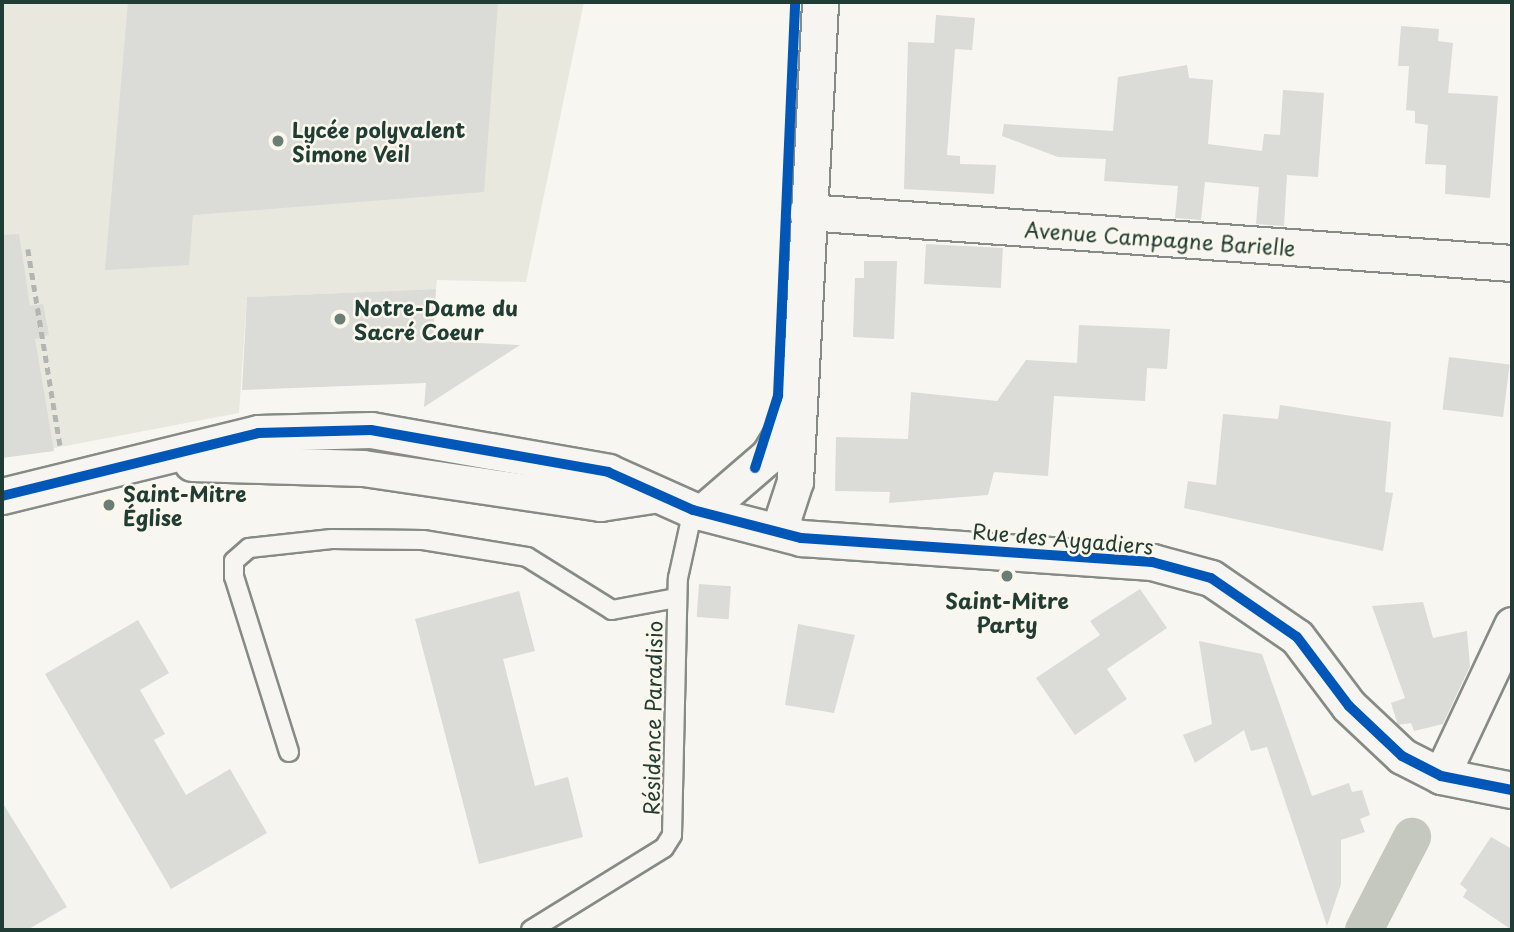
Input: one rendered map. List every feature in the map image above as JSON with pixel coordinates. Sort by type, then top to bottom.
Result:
[{"type":"street","points":[[779,530],[795,481],[820,2]]},
{"type":"street","name":"Avenue Campagne Barielle","points":[[807,212],[1512,263]]},
{"type":"street","points":[[698,511],[769,455],[799,403]]},
{"type":"street","name":"Rue des Aygadiers","points":[[2,496],[161,462],[363,468],[600,503],[652,495],[698,511],[841,543],[1152,562],[1211,578],[1297,637],[1349,706],[1402,756],[1454,779],[1512,790]]},
{"type":"street","points":[[1454,779],[1512,625]]},
{"type":"lane","name":"Résidence Paradisio","points":[[531,930],[664,848],[672,835],[677,598],[698,511]]},
{"type":"lane","name":"Résidence Paradisio","points":[[289,752],[234,578],[234,561],[249,548],[332,539],[423,540],[527,557],[612,610],[677,598]]},
{"type":"path","points":[[28,249],[59,439]]},
{"type":"shaded area","name":"Lycée polyvalent Simone Veil","points":[[2,2],[584,2],[526,282],[437,280],[436,289],[247,297],[239,413],[2,458]]},
{"type":"building","points":[[128,2],[498,2],[484,192],[193,215],[189,265],[105,270]]},
{"type":"building","points":[[936,15],[975,18],[972,50],[955,49],[947,155],[960,156],[960,164],[996,165],[994,194],[904,189],[908,42],[934,43]]},
{"type":"building","points":[[1401,26],[1439,29],[1438,41],[1453,43],[1448,93],[1498,96],[1490,198],[1445,194],[1446,165],[1425,164],[1428,125],[1415,123],[1415,111],[1406,110],[1409,66],[1398,66]]},
{"type":"building","points":[[1187,65],[1189,78],[1213,80],[1208,144],[1262,151],[1264,134],[1280,135],[1283,90],[1324,93],[1318,177],[1287,175],[1284,226],[1256,224],[1259,187],[1205,182],[1201,220],[1175,218],[1178,186],[1104,181],[1106,159],[1058,157],[1002,136],[1004,124],[1113,131],[1118,77]]},
{"type":"building","points":[[19,234],[30,306],[43,304],[49,335],[35,339],[54,451],[2,458],[2,235]]},
{"type":"building","points":[[926,244],[1003,248],[1001,288],[924,284]]},
{"type":"building","points":[[864,261],[897,261],[894,339],[853,337],[855,278],[864,278]]},
{"type":"building","name":"Notre-Dame du Sacré Coeur","points":[[436,289],[433,341],[520,345],[424,407],[426,383],[242,390],[247,297]]},
{"type":"building","points":[[1079,325],[1170,329],[1167,369],[1147,368],[1145,401],[1054,396],[1048,476],[994,472],[988,495],[889,503],[890,492],[835,491],[836,437],[908,439],[911,392],[997,401],[1026,360],[1077,363]]},
{"type":"building","points":[[1449,357],[1510,364],[1503,417],[1443,410]]},
{"type":"building","points":[[1280,405],[1391,422],[1385,492],[1393,493],[1383,551],[1184,508],[1188,481],[1216,485],[1223,414],[1278,419]]},
{"type":"building","points":[[699,584],[731,586],[729,619],[697,617]]},
{"type":"building","points":[[1140,589],[1167,628],[1107,669],[1127,699],[1075,735],[1036,678],[1100,635],[1090,621]]},
{"type":"building","points":[[519,591],[535,651],[503,659],[535,786],[568,777],[583,837],[479,864],[415,619]]},
{"type":"building","points":[[1423,602],[1433,638],[1467,631],[1470,666],[1443,724],[1414,731],[1411,723],[1398,725],[1391,703],[1405,698],[1372,606]]},
{"type":"building","points":[[138,620],[169,673],[140,690],[165,734],[154,740],[186,795],[230,769],[267,833],[171,889],[45,674]]},
{"type":"building","points":[[798,624],[855,635],[834,713],[785,705]]},
{"type":"building","points":[[1199,641],[1262,654],[1312,796],[1349,783],[1352,792],[1362,790],[1370,815],[1360,819],[1365,832],[1341,840],[1341,884],[1327,926],[1267,747],[1251,751],[1244,730],[1195,763],[1183,735],[1212,724]]},
{"type":"building","points":[[2,802],[67,907],[27,930],[2,930]]},
{"type":"building","points":[[1491,837],[1512,849],[1512,930],[1463,897],[1467,890],[1460,884]]},
{"type":"waterway","points":[[1364,930],[1412,837]]},
{"type":"cycle path","points":[[755,468],[778,396],[795,2]]},
{"type":"cycle path","points":[[2,496],[258,433],[371,430],[608,472],[693,510],[801,538],[1152,562],[1211,578],[1297,637],[1349,706],[1402,756],[1441,776],[1512,790]]},
{"type":"place","name":"Lycée polyvalent Simone Veil","points":[[278,141]]},
{"type":"place","name":"Notre-Dame du Sacré Coeur","points":[[340,319]]},
{"type":"place","name":"Saint-Mitre Église","points":[[109,505]]},
{"type":"place","name":"Saint-Mitre Party","points":[[1007,576]]}]
